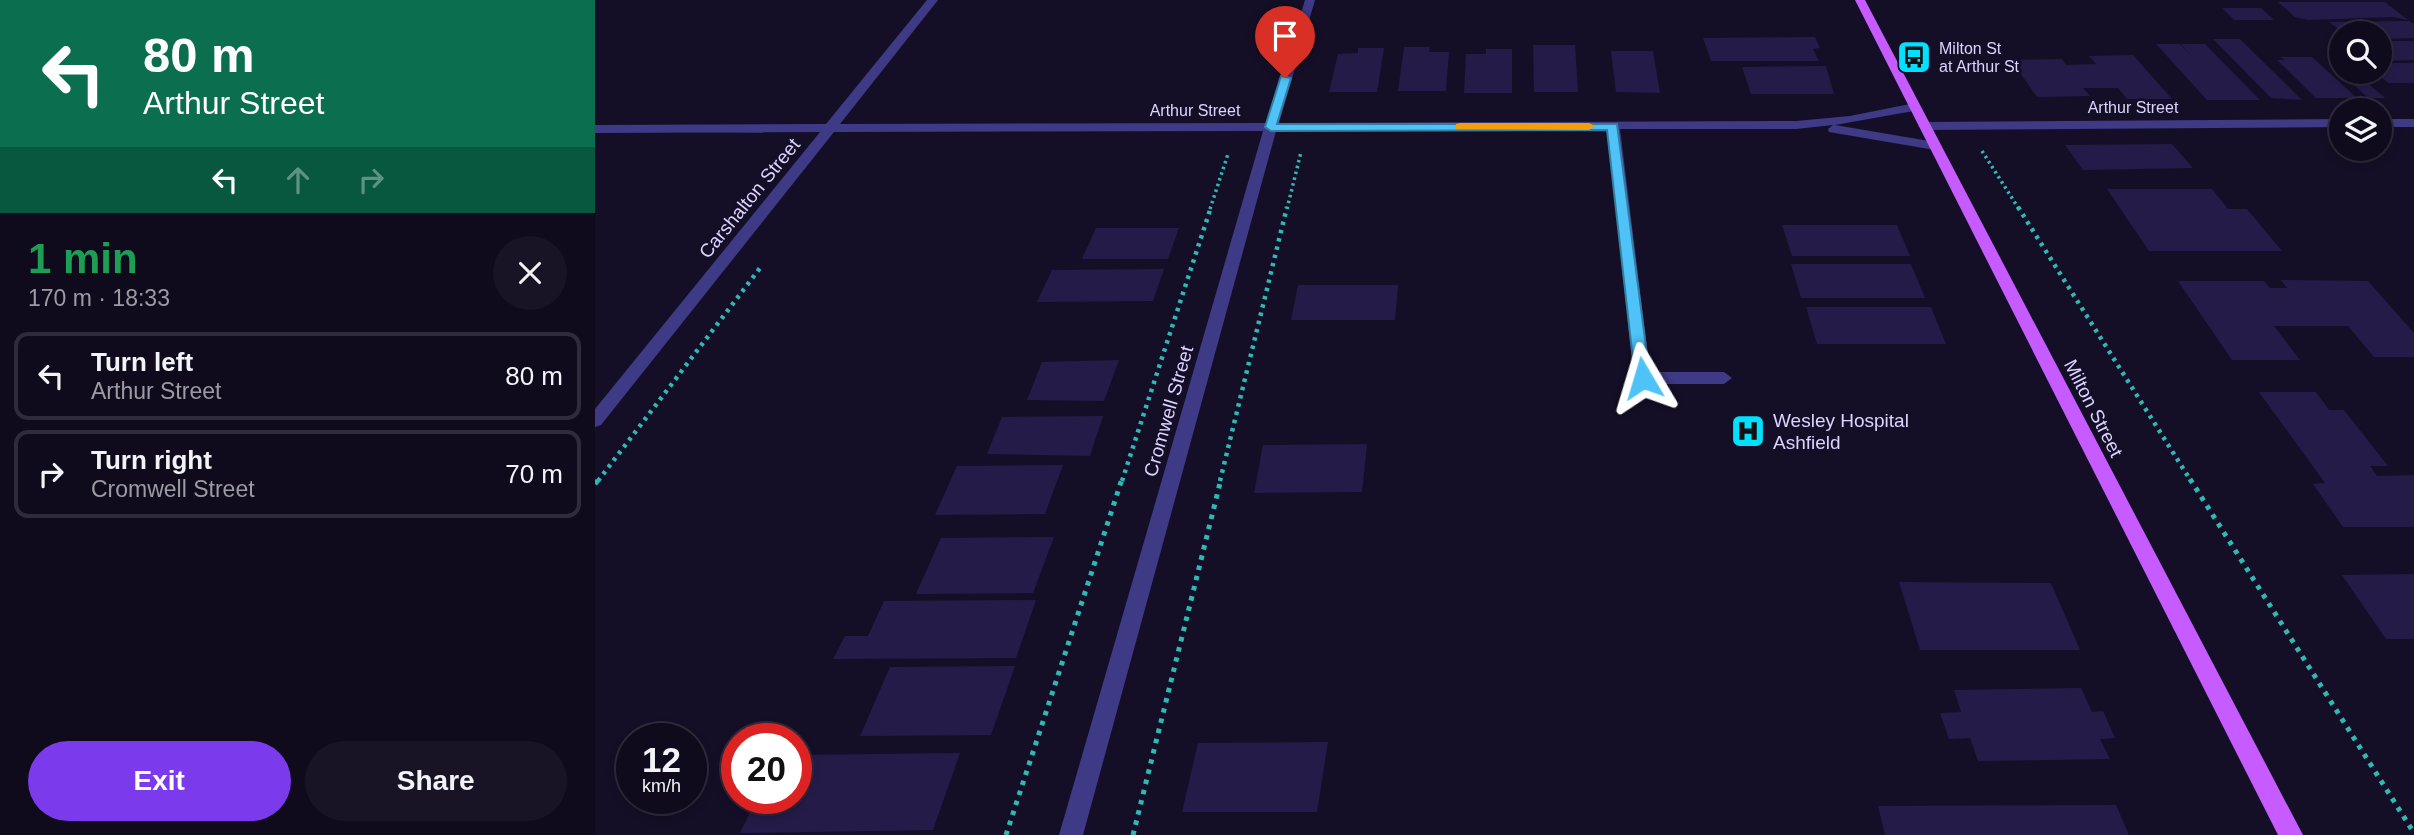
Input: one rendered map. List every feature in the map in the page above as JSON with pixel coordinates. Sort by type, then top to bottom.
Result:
[{"type":"main road","name":"Milton Street","points":[[1860,0],[2291,835]]},
{"type":"street","name":"Carshalton Street","points":[[595,421],[933,0]]},
{"type":"street","name":"Cromwell Street","points":[[1071,835],[1271,127],[1310,0]]},
{"type":"street","name":"Arthur Street","points":[[595,129],[1796,125],[1850,120],[1915,107]]},
{"type":"street","points":[[2392,123],[2414,122]]},
{"type":"street","name":"Arthur Street","points":[[1924,125],[2329,123]]},
{"type":"street","name":"Arthur Street","points":[[1796,125],[1855,131],[1935,146]]},
{"type":"street","points":[[1613,126],[1643,378],[1724,378]]},
{"type":"path","points":[[1980,149],[2414,833]]},
{"type":"path","points":[[1006,835],[1229,150],[1215,150]]},
{"type":"path","points":[[1133,835],[1301,150]]},
{"type":"path","points":[[595,484],[764,262]]},
{"type":"building","points":[[2278,2],[2385,2],[2408,20],[2393,17],[2308,20],[2295,17]]},
{"type":"building","points":[[2222,8],[2261,8],[2274,20],[2234,20]]},
{"type":"building","points":[[2392,21],[2409,21],[2414,24],[2414,38],[2392,39]]},
{"type":"building","points":[[1815,37],[1820,48],[1813,49],[1819,61],[1711,61],[1703,38]]},
{"type":"building","points":[[2213,39],[2240,39],[2302,100],[2271,98]]},
{"type":"building","points":[[2392,41],[2414,41],[2414,60],[2392,61]]},
{"type":"building","points":[[2156,44],[2180,44],[2196,61],[2181,44],[2205,44],[2260,100],[2207,100]]},
{"type":"building","points":[[1533,45],[1575,45],[1578,92],[1534,92]]},
{"type":"building","points":[[1404,47],[1430,47],[1429,52],[1449,52],[1446,91],[1398,91]]},
{"type":"building","points":[[1358,48],[1384,48],[1377,92],[1329,92],[1338,54],[1358,53]]},
{"type":"building","points":[[1486,49],[1512,49],[1512,93],[1464,93],[1466,54],[1486,54]]},
{"type":"building","points":[[1611,51],[1653,51],[1660,93],[1616,92]]},
{"type":"building","points":[[2133,55],[2172,99],[2127,99],[2118,88],[2083,88],[2090,96],[2037,97],[2011,60],[2062,59],[2066,65],[2096,64],[2089,56]]},
{"type":"building","points":[[2281,57],[2312,57],[2329,72],[2329,84],[2342,84],[2357,98],[2316,98],[2277,60],[2285,60]]},
{"type":"building","points":[[2392,63],[2414,63],[2414,83],[2392,83]]},
{"type":"building","points":[[1826,66],[1834,94],[1751,94],[1742,67]]},
{"type":"building","points":[[2354,85],[2370,85],[2385,98],[2368,98]]},
{"type":"building","points":[[2172,144],[2193,168],[2083,170],[2065,145]]},
{"type":"building","points":[[2107,189],[2212,189],[2228,209],[2247,209],[2282,251],[2149,251]]},
{"type":"building","points":[[1782,225],[1897,225],[1910,256],[1792,256]]},
{"type":"building","points":[[1096,228],[1179,228],[1168,259],[1082,259]]},
{"type":"building","points":[[1791,264],[1911,264],[1925,298],[1801,298]]},
{"type":"building","points":[[1164,269],[1153,301],[1037,302],[1052,270]]},
{"type":"building","points":[[2281,280],[2368,281],[2414,333],[2414,357],[2374,357],[2348,326],[2274,326],[2300,360],[2232,360],[2178,281],[2264,281],[2270,288],[2287,288]]},
{"type":"building","points":[[1298,285],[1398,285],[1395,320],[1291,320]]},
{"type":"building","points":[[1806,307],[1931,307],[1946,344],[1817,344]]},
{"type":"building","points":[[1119,360],[1104,401],[1027,400],[1042,362]]},
{"type":"building","points":[[2259,392],[2316,392],[2329,410],[2344,410],[2388,466],[2370,466],[2377,476],[2414,475],[2414,527],[2343,527],[2313,484],[2325,483]]},
{"type":"building","points":[[1103,416],[1090,456],[987,454],[1002,417]]},
{"type":"building","points":[[1367,444],[1362,492],[1254,493],[1263,445]]},
{"type":"building","points":[[1063,465],[1045,514],[935,515],[957,466]]},
{"type":"building","points":[[1054,537],[1033,593],[916,594],[941,538]]},
{"type":"building","points":[[2414,574],[2414,639],[2386,639],[2342,575]]},
{"type":"building","points":[[1899,582],[2051,583],[2080,650],[1920,650]]},
{"type":"building","points":[[1036,600],[1016,658],[833,659],[845,636],[868,636],[884,601]]},
{"type":"building","points":[[1015,666],[991,735],[860,736],[890,667]]},
{"type":"building","points":[[2081,688],[2092,712],[2103,711],[2115,738],[2100,739],[2110,759],[1978,761],[1970,738],[1949,739],[1940,713],[1961,712],[1954,690]]},
{"type":"building","points":[[1328,742],[1317,812],[1182,812],[1198,743]]},
{"type":"building","points":[[960,753],[933,830],[740,833],[749,814],[812,814],[812,755]]},
{"type":"building","points":[[2116,805],[2129,835],[1885,835],[1878,806]]},
{"type":"slow traffic","points":[[1460,127],[1589,126]]},
{"type":"place","name":"Milton St at Arthur St","points":[[1914,57]]},
{"type":"place","name":"Wesley Hospital Ashfield","points":[[1748,431]]},
{"type":"route","points":[[1285,78],[1271,127],[1613,126],[1643,378]]}]
